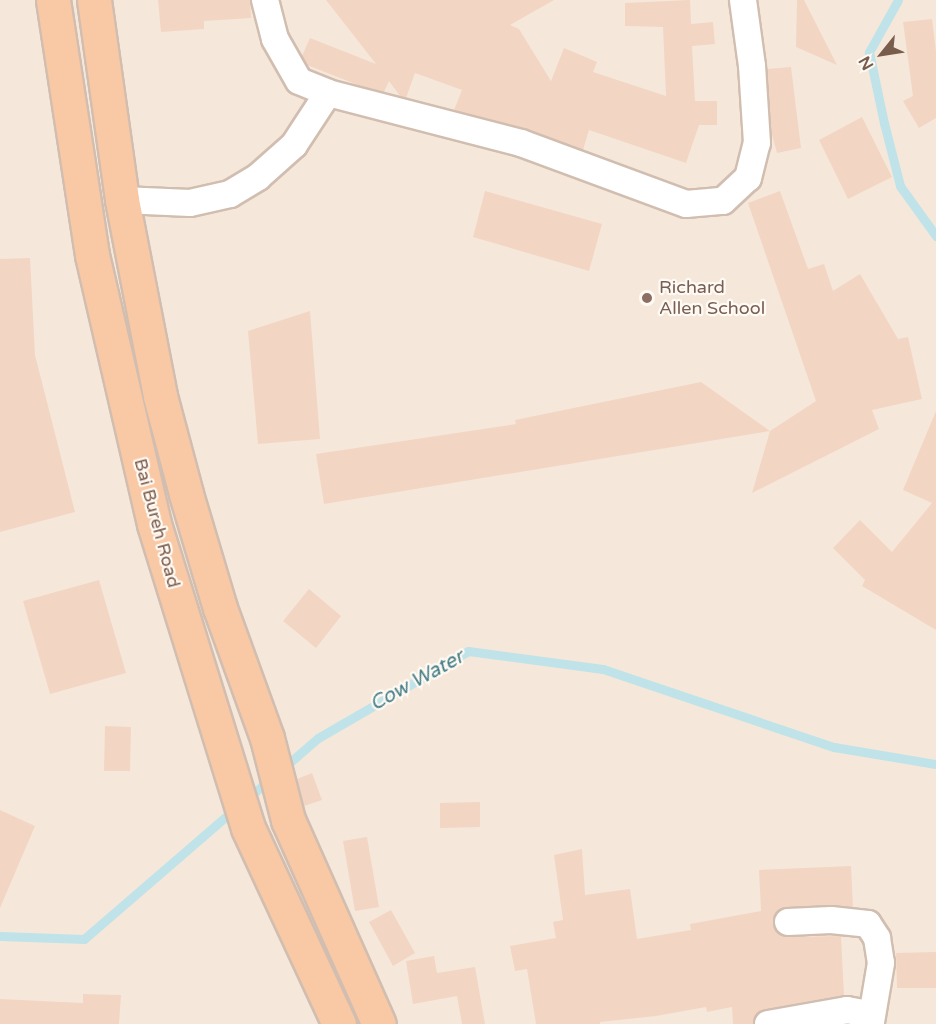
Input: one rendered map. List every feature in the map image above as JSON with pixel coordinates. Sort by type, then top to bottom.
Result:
[{"type":"highway","name":"Bai Bureh Road","points":[[53,0],[92,255],[154,524],[248,828],[339,1024]]},
{"type":"highway","name":"Bai Bureh Road","points":[[94,0],[122,200],[163,407],[220,608],[267,738],[288,820],[379,1024]]},
{"type":"street","points":[[265,0],[275,39],[299,81],[328,93],[521,143],[686,204],[723,201],[748,178],[757,143],[752,66],[743,0]]},
{"type":"street","points":[[122,200],[190,202],[230,194],[258,177],[294,145],[328,93]]},
{"type":"street","points":[[788,922],[831,920],[868,924],[877,938],[881,963],[871,1023]]},
{"type":"street","points":[[768,1024],[847,1010],[862,1013],[871,1023]]},
{"type":"shaded area","points":[[0,0],[936,0],[936,1024],[0,1024]]},
{"type":"building","points":[[158,0],[250,0],[251,18],[204,21],[204,29],[161,32]]},
{"type":"building","points":[[326,0],[554,0],[510,25],[519,29],[551,81],[564,48],[597,62],[593,72],[666,96],[663,27],[625,26],[625,3],[690,0],[691,24],[713,22],[715,44],[692,46],[695,101],[717,101],[717,125],[699,125],[686,163],[589,130],[583,150],[525,129],[454,110],[462,90],[415,73],[406,98],[400,96],[389,81],[384,92],[358,85],[307,65],[302,56],[310,38],[376,64]]},
{"type":"building","points":[[797,0],[804,0],[837,65],[796,47]]},
{"type":"building","points":[[932,19],[936,51],[936,118],[919,128],[903,101],[913,96],[903,22]]},
{"type":"building","points":[[791,67],[801,148],[777,153],[771,131],[767,69]]},
{"type":"building","points":[[862,117],[892,177],[848,199],[819,140]]},
{"type":"building","points":[[485,191],[602,224],[589,271],[473,237]]},
{"type":"building","points":[[780,191],[808,269],[824,264],[833,291],[860,274],[898,339],[908,337],[922,399],[872,410],[879,429],[752,493],[770,431],[816,401],[748,203]]},
{"type":"building","points":[[30,258],[35,355],[75,512],[0,532],[0,259]]},
{"type":"building","points":[[310,311],[320,439],[258,444],[248,331]]},
{"type":"building","points":[[701,382],[770,431],[324,504],[316,454],[516,424],[515,420]]},
{"type":"building","points":[[936,411],[936,630],[862,586],[865,580],[833,548],[860,520],[892,552],[932,503],[903,490]]},
{"type":"building","points":[[99,580],[126,673],[50,694],[23,601]]},
{"type":"building","points":[[309,589],[341,616],[316,648],[283,621]]},
{"type":"building","points":[[105,726],[131,727],[130,771],[104,771]]},
{"type":"building","points":[[312,773],[322,800],[304,806],[297,779]]},
{"type":"building","points":[[480,802],[480,827],[440,828],[440,803]]},
{"type":"building","points":[[0,810],[35,826],[0,908]]},
{"type":"building","points":[[367,837],[379,907],[355,911],[343,841]]},
{"type":"building","points":[[582,849],[585,895],[630,889],[637,939],[691,930],[690,924],[761,911],[759,870],[851,866],[853,907],[830,905],[787,907],[775,915],[773,922],[776,931],[788,937],[841,936],[844,995],[765,1009],[758,1013],[753,1024],[733,1024],[732,1007],[707,1012],[706,1007],[656,1016],[600,1022],[600,1024],[536,1024],[527,969],[515,971],[510,946],[556,938],[553,922],[563,920],[554,855]]},
{"type":"building","points":[[391,910],[415,953],[393,966],[369,922]]},
{"type":"building","points":[[936,952],[936,988],[897,988],[896,953]]},
{"type":"building","points":[[434,956],[437,973],[475,967],[485,1024],[462,1024],[457,996],[413,1004],[406,961]]},
{"type":"building","points":[[83,994],[121,995],[119,1024],[0,1024],[0,999],[83,1003]]},
{"type":"waterway","name":"Cow Water","points":[[898,0],[869,52],[900,186],[936,236]]},
{"type":"waterway","name":"Cow Water","points":[[281,770],[318,738],[468,651],[603,669],[834,747],[936,764]]},
{"type":"waterway","name":"Cow Water","points":[[247,799],[270,779]]},
{"type":"waterway","name":"Cow Water","points":[[0,936],[84,939],[236,808]]},
{"type":"place","name":"Richard Allen School","points":[[647,298]]}]
